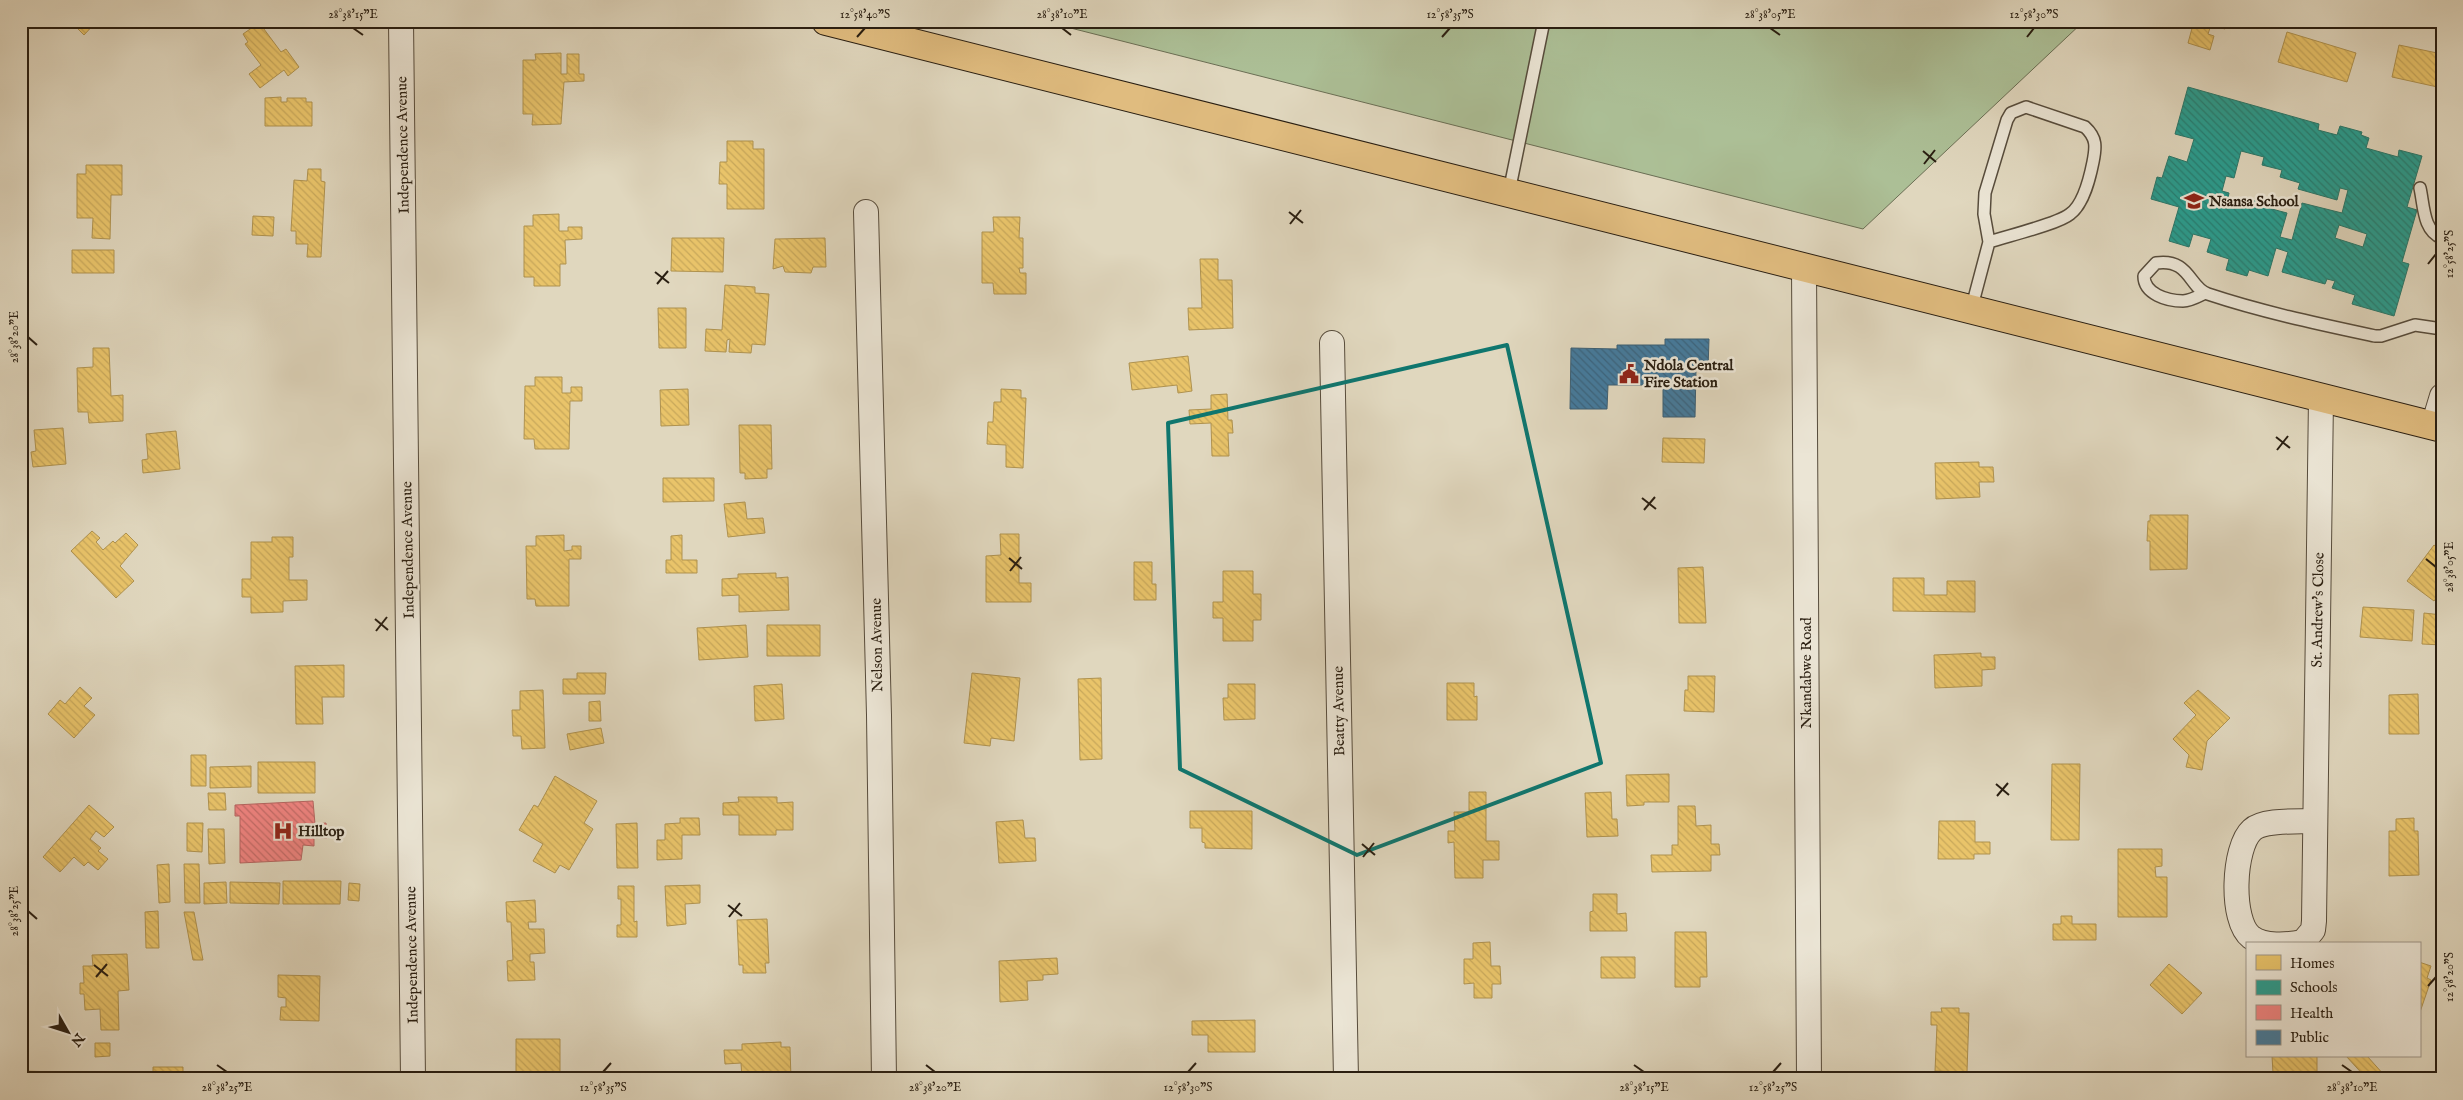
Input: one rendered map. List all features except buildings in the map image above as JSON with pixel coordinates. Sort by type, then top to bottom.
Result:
[{"type":"highway","points":[[826,21],[2438,427]]},
{"type":"street","name":"Independence Avenue","points":[[401,21],[413,1079]]},
{"type":"street","name":"Nelson Avenue","points":[[866,212],[879,715],[884,1079]]},
{"type":"street","name":"Nkandabwe Road","points":[[1804,268],[1809,1079]]},
{"type":"street","name":"Beatty Avenue","points":[[1332,343],[1346,1079]]},
{"type":"street","points":[[2438,427],[2442,396]]},
{"type":"street","name":"St. Andrew's Close","points":[[2303,942],[2313,930],[2321,398]]},
{"type":"street","name":"St. Andrew's Close","points":[[2260,942],[2256,941],[2243,928],[2237,902],[2238,862],[2245,839],[2253,829],[2264,824],[2315,821]]},
{"type":"lane","points":[[1509,192],[1544,21]]},
{"type":"lane","points":[[1971,310],[1990,242],[1984,214],[1985,193],[2007,120],[2011,113],[2018,108],[2026,108],[2085,127],[2093,134],[2096,149],[2090,175],[2077,207],[2063,218],[1990,242]]},
{"type":"lane","points":[[2420,188],[2429,229],[2434,235],[2442,238]]},
{"type":"lane","points":[[2205,293],[2184,301],[2170,299],[2148,290],[2144,284],[2144,276],[2156,263],[2173,264],[2185,270],[2205,293],[2313,323],[2375,336],[2381,336],[2415,325],[2442,329]]},
{"type":"highlighted area","points":[[1507,345],[1601,763],[1357,855],[1180,769],[1168,423]]},
{"type":"green space","points":[[1043,21],[2084,21],[1863,229]]},
{"type":"place","name":"Nsansa School","points":[[2194,201]]},
{"type":"place","name":"Ndola Central Fire Station","points":[[1629,374]]},
{"type":"place","name":"Hilltop","points":[[283,831]]}]
